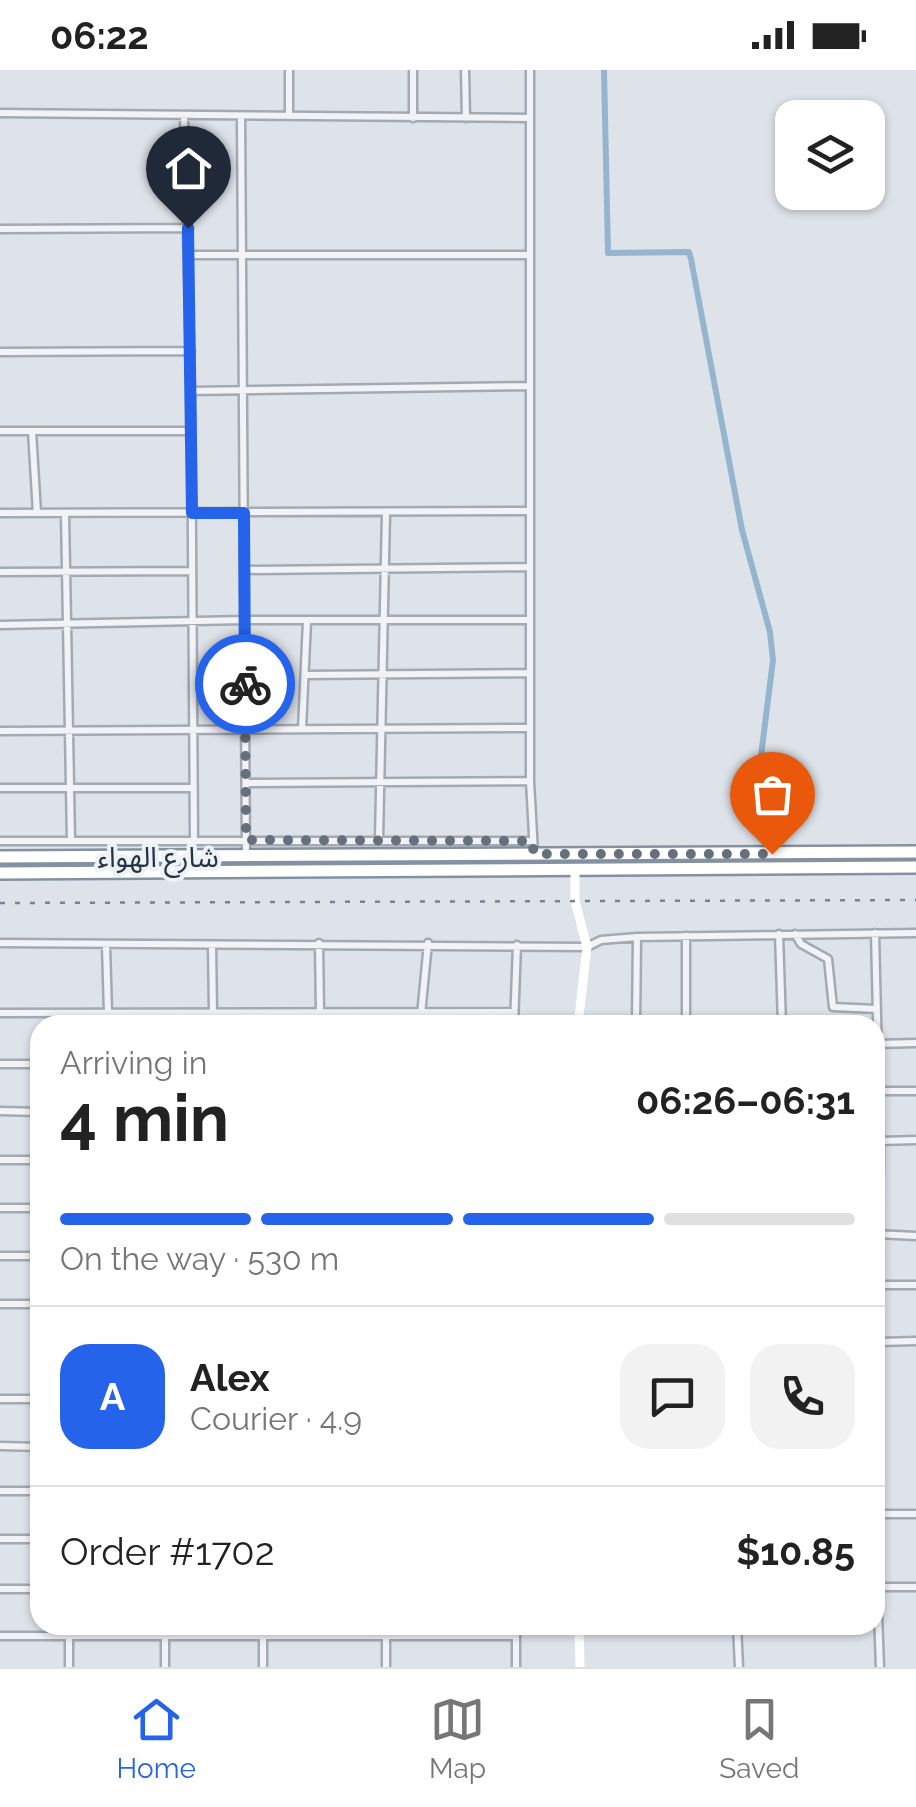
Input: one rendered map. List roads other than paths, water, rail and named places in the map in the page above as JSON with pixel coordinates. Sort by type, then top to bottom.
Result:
[{"type":"highway","name":"شارع الهواء","points":[[0,857],[246,858],[533,848],[916,852]]},
{"type":"highway","name":"شارع الهواء","points":[[0,873],[916,867]]},
{"type":"street","points":[[289,70],[289,116]]},
{"type":"street","points":[[412,118],[413,70]]},
{"type":"street","points":[[465,70],[466,118]]},
{"type":"street","points":[[0,842],[379,839],[533,848],[530,70]]},
{"type":"street","points":[[0,114],[530,118]]},
{"type":"street","points":[[184,116],[192,390],[194,840]]},
{"type":"street","points":[[241,117],[246,858]]},
{"type":"street","points":[[0,229],[188,228]]},
{"type":"street","points":[[189,256],[528,256]]},
{"type":"street","points":[[0,352],[190,351]]},
{"type":"street","points":[[192,390],[529,386]]},
{"type":"street","points":[[0,431],[191,430]]},
{"type":"street","points":[[32,432],[37,514]]},
{"type":"street","points":[[0,513],[530,510]]},
{"type":"street","points":[[379,839],[386,513]]},
{"type":"street","points":[[65,514],[71,841]]},
{"type":"street","points":[[244,570],[530,568]]},
{"type":"street","points":[[0,572],[192,571]]},
{"type":"street","points":[[302,729],[308,620]]},
{"type":"street","points":[[0,625],[530,620]]},
{"type":"street","points":[[305,675],[530,673]]},
{"type":"street","points":[[0,731],[530,728]]},
{"type":"street","points":[[246,783],[530,781]]},
{"type":"street","points":[[0,788],[192,788]]},
{"type":"street","points":[[574,870],[575,902],[587,947],[579,1015]]},
{"type":"street","points":[[0,942],[587,947],[600,940],[636,937],[916,932]]},
{"type":"street","points":[[875,933],[877,1015]]},
{"type":"street","points":[[779,934],[782,1015]]},
{"type":"street","points":[[795,934],[801,944],[828,959],[833,1007],[877,1009]]},
{"type":"street","points":[[686,936],[686,1015]]},
{"type":"street","points":[[636,937],[636,1015]]},
{"type":"street","points":[[318,943],[320,1012]]},
{"type":"street","points":[[106,944],[108,1013]]},
{"type":"street","points":[[420,1012],[428,944]]},
{"type":"street","points":[[212,945],[213,1012]]},
{"type":"street","points":[[0,1013],[514,1012],[517,945]]},
{"type":"street","points":[[885,1044],[916,1043]]},
{"type":"street","points":[[0,1064],[30,1064]]},
{"type":"street","points":[[885,1092],[916,1091]]},
{"type":"street","points":[[0,1112],[30,1112]]},
{"type":"street","points":[[885,1141],[916,1140]]},
{"type":"street","points":[[0,1160],[30,1160]]},
{"type":"street","points":[[0,1208],[30,1208]]},
{"type":"street","points":[[885,1234],[916,1236]]},
{"type":"street","points":[[0,1256],[30,1256]]},
{"type":"street","points":[[885,1284],[916,1285]]},
{"type":"street","points":[[0,1304],[30,1304]]},
{"type":"street","points":[[885,1342],[916,1341]]},
{"type":"street","points":[[0,1399],[30,1398]]},
{"type":"street","points":[[0,1446],[30,1447]]},
{"type":"street","points":[[0,1491],[30,1491]]},
{"type":"street","points":[[885,1519],[916,1514]]},
{"type":"street","points":[[0,1540],[30,1539]]},
{"type":"street","points":[[885,1587],[916,1587]]},
{"type":"street","points":[[0,1589],[30,1589]]},
{"type":"street","points":[[579,1635],[580,1667]]},
{"type":"street","points":[[737,1635],[738,1667]]},
{"type":"street","points":[[877,1635],[880,1667]]},
{"type":"street","points":[[0,1636],[516,1636],[516,1667]]},
{"type":"street","points":[[165,1636],[165,1667]]},
{"type":"street","points":[[263,1636],[263,1667]]},
{"type":"street","points":[[69,1637],[69,1667]]},
{"type":"street","points":[[386,1637],[386,1667]]},
{"type":"waterway","points":[[604,70],[608,253],[689,252],[691,259],[742,530],[770,632],[773,660],[757,788]]},
{"type":"railway","points":[[0,903],[916,900]]}]
